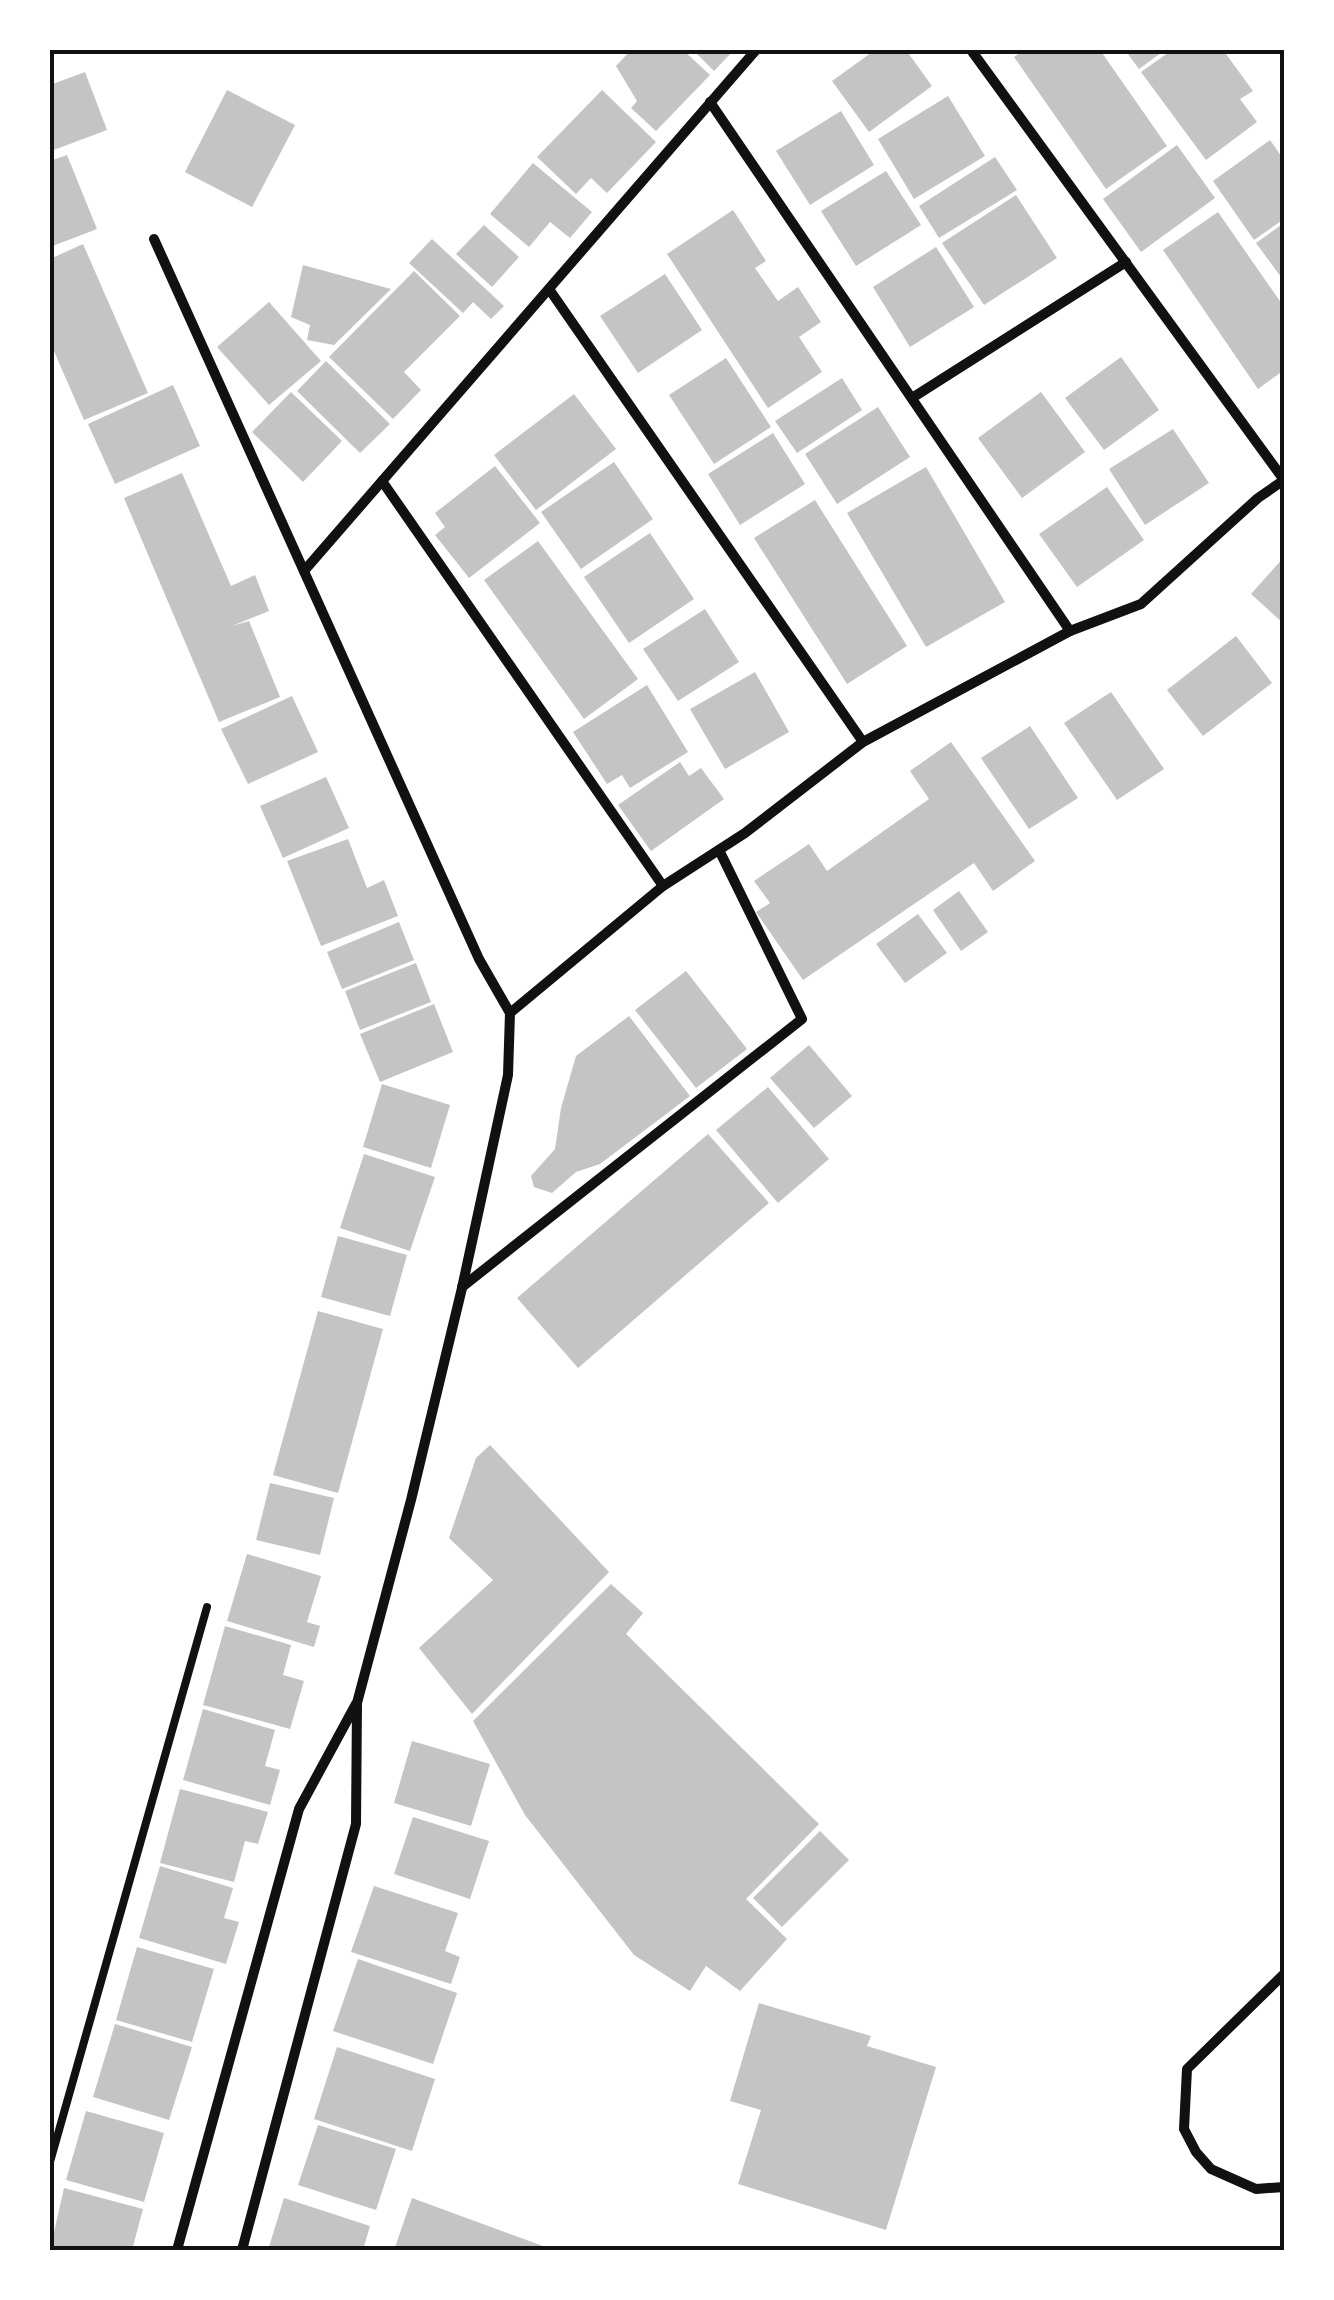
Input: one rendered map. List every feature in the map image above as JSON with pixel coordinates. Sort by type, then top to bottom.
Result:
[{"type":"street","points":[[304,571],[756,50]]},
{"type":"street","points":[[510,1013],[663,886],[719,850],[862,742],[1070,631],[1140,604],[1258,498],[1284,480],[971,50]]},
{"type":"street","points":[[710,102],[1070,631]]},
{"type":"street","points":[[154,238],[480,958],[510,1013],[508,1075],[462,1288],[357,1703],[356,1824],[242,2250]]},
{"type":"street","points":[[912,398],[1126,262]]},
{"type":"street","points":[[549,289],[862,742]]},
{"type":"street","points":[[382,481],[663,886]]},
{"type":"street","points":[[462,1288],[802,1019],[719,850]]},
{"type":"street","points":[[177,2250],[298,1809],[357,1703]]},
{"type":"street","points":[[1284,1974],[1187,2069],[1184,2129],[1211,2169],[1256,2189],[1284,2187]]},
{"type":"lane","points":[[50,2162],[207,1607]]},
{"type":"building","points":[[631,50],[683,50],[710,75],[656,131],[631,108],[637,101],[616,66]]},
{"type":"building","points":[[693,50],[734,50],[714,71]]},
{"type":"building","points":[[875,50],[906,50],[932,86],[869,132],[832,81]]},
{"type":"building","points":[[1024,50],[1100,50],[1167,146],[1106,189],[1014,57]]},
{"type":"building","points":[[1125,50],[1165,50],[1139,69]]},
{"type":"building","points":[[1172,50],[1223,50],[1253,91],[1240,99],[1257,122],[1206,160],[1141,72]]},
{"type":"building","points":[[85,72],[107,130],[51,151],[50,85]]},
{"type":"building","points":[[227,90],[295,125],[252,207],[185,172]]},
{"type":"building","points":[[602,90],[656,142],[607,193],[591,178],[576,194],[537,157]]},
{"type":"building","points":[[948,96],[985,156],[914,199],[878,139]]},
{"type":"building","points":[[841,111],[874,165],[810,205],[776,151]]},
{"type":"building","points":[[1270,140],[1284,160],[1284,219],[1254,240],[1213,181]]},
{"type":"building","points":[[1177,145],[1215,198],[1141,252],[1103,199]]},
{"type":"building","points":[[67,155],[97,229],[50,247],[50,161]]},
{"type":"building","points":[[995,157],[1017,190],[939,238],[919,206]]},
{"type":"building","points":[[533,163],[592,212],[570,238],[550,222],[529,247],[490,214]]},
{"type":"building","points":[[886,171],[921,225],[856,266],[821,211]]},
{"type":"building","points":[[1016,195],[1057,258],[984,305],[942,243]]},
{"type":"building","points":[[733,210],[766,261],[755,268],[778,301],[798,287],[821,322],[799,337],[822,372],[768,408],[667,254]]},
{"type":"building","points":[[1218,212],[1284,307],[1284,370],[1258,389],[1163,250]]},
{"type":"building","points":[[1284,223],[1284,274],[1281,277],[1256,243]]},
{"type":"building","points":[[484,225],[519,257],[492,287],[456,254]]},
{"type":"building","points":[[432,239],[504,306],[491,319],[473,302],[463,313],[409,263]]},
{"type":"building","points":[[83,244],[148,393],[84,420],[50,342],[50,259]]},
{"type":"building","points":[[936,247],[974,307],[910,347],[873,287]]},
{"type":"building","points":[[303,265],[391,289],[334,345],[307,340],[310,325],[291,317]]},
{"type":"building","points":[[414,271],[460,316],[404,372],[421,390],[393,419],[329,357]]},
{"type":"building","points":[[665,274],[702,330],[638,373],[600,316]]},
{"type":"building","points":[[269,302],[321,361],[269,405],[217,347]]},
{"type":"building","points":[[1121,357],[1159,410],[1104,450],[1065,398]]},
{"type":"building","points":[[726,358],[771,427],[714,464],[669,395]]},
{"type":"building","points":[[326,361],[390,424],[360,453],[297,391]]},
{"type":"building","points":[[842,378],[862,410],[797,453],[775,421]]},
{"type":"building","points":[[173,385],[200,446],[115,484],[88,424]]},
{"type":"building","points":[[291,392],[342,441],[303,482],[252,432]]},
{"type":"building","points":[[1041,392],[1085,452],[1022,498],[978,438]]},
{"type":"building","points":[[574,394],[616,449],[536,510],[494,455]]},
{"type":"building","points":[[878,407],[910,457],[837,504],[805,454]]},
{"type":"building","points":[[1173,429],[1209,483],[1145,525],[1109,469]]},
{"type":"building","points":[[773,433],[805,484],[740,525],[708,474]]},
{"type":"building","points":[[614,462],[653,519],[581,569],[541,512]]},
{"type":"building","points":[[495,466],[540,523],[469,578],[435,535],[445,527],[435,513]]},
{"type":"building","points":[[926,467],[1005,602],[926,647],[847,513]]},
{"type":"building","points":[[182,473],[231,586],[255,575],[269,611],[232,626],[249,621],[280,697],[219,722],[124,498]]},
{"type":"building","points":[[1107,487],[1144,540],[1077,587],[1039,534]]},
{"type":"building","points":[[815,500],[907,646],[847,684],[754,538]]},
{"type":"building","points":[[650,533],[694,599],[629,643],[584,577]]},
{"type":"building","points":[[538,541],[638,679],[584,719],[484,580]]},
{"type":"building","points":[[1284,557],[1284,624],[1251,594]]},
{"type":"building","points":[[705,609],[739,662],[678,701],[643,649]]},
{"type":"building","points":[[1236,636],[1272,683],[1203,736],[1167,690]]},
{"type":"building","points":[[755,672],[789,732],[725,769],[690,709]]},
{"type":"building","points":[[647,685],[688,752],[630,788],[622,775],[607,784],[573,732]]},
{"type":"building","points":[[1111,692],[1164,769],[1117,800],[1064,723]]},
{"type":"building","points":[[292,696],[318,752],[248,784],[221,729]]},
{"type":"building","points":[[1030,726],[1078,798],[1029,829],[981,758]]},
{"type":"building","points":[[951,742],[1035,861],[993,891],[974,863],[803,980],[756,912],[770,903],[754,881],[809,844],[827,871],[929,799],[910,771]]},
{"type":"building","points":[[680,762],[689,776],[701,768],[724,799],[651,851],[618,805]]},
{"type":"building","points":[[326,777],[349,828],[283,858],[260,806]]},
{"type":"building","points":[[348,839],[367,888],[384,880],[398,916],[321,946],[287,861]]},
{"type":"building","points":[[959,891],[988,932],[961,951],[933,910]]},
{"type":"building","points":[[918,914],[947,953],[905,983],[876,944]]},
{"type":"building","points":[[399,922],[414,960],[342,989],[327,952]]},
{"type":"building","points":[[416,963],[431,1002],[360,1030],[345,991]]},
{"type":"building","points":[[686,971],[747,1049],[696,1088],[635,1010]]},
{"type":"building","points":[[434,1004],[453,1052],[380,1082],[360,1034]]},
{"type":"building","points":[[629,1016],[690,1096],[600,1164],[576,1172],[552,1193],[534,1187],[531,1176],[555,1149],[561,1108],[576,1056]]},
{"type":"building","points":[[809,1045],[852,1096],[814,1128],[770,1078]]},
{"type":"building","points":[[382,1084],[450,1105],[431,1168],[363,1147]]},
{"type":"building","points":[[768,1087],[829,1159],[778,1203],[716,1130]]},
{"type":"building","points":[[708,1134],[769,1203],[578,1368],[517,1298]]},
{"type":"building","points":[[364,1154],[435,1177],[410,1251],[340,1228]]},
{"type":"building","points":[[338,1236],[407,1255],[390,1316],[321,1297]]},
{"type":"building","points":[[318,1311],[383,1329],[338,1493],[273,1475]]},
{"type":"building","points":[[490,1445],[609,1572],[472,1714],[419,1648],[493,1580],[449,1538],[476,1458]]},
{"type":"building","points":[[270,1483],[334,1498],[320,1555],[256,1540]]},
{"type":"building","points":[[247,1554],[321,1576],[307,1622],[320,1626],[314,1647],[227,1621]]},
{"type":"building","points":[[611,1584],[643,1613],[626,1634],[819,1824],[746,1899],[787,1939],[740,1991],[706,1966],[690,1991],[634,1955],[525,1815],[473,1721]]},
{"type":"building","points":[[225,1626],[291,1645],[283,1675],[304,1681],[290,1729],[203,1705]]},
{"type":"building","points":[[203,1709],[275,1730],[265,1766],[280,1770],[270,1805],[183,1780]]},
{"type":"building","points":[[412,1741],[490,1764],[471,1826],[394,1803]]},
{"type":"building","points":[[180,1789],[268,1812],[258,1844],[245,1841],[234,1882],[160,1863]]},
{"type":"building","points":[[413,1817],[489,1841],[470,1899],[394,1874]]},
{"type":"building","points":[[820,1831],[849,1860],[782,1927],[753,1898]]},
{"type":"building","points":[[160,1866],[233,1888],[224,1918],[239,1922],[226,1964],[139,1938]]},
{"type":"building","points":[[374,1886],[458,1913],[445,1951],[460,1957],[451,1984],[351,1952]]},
{"type":"building","points":[[137,1947],[214,1969],[192,2042],[116,2020]]},
{"type":"building","points":[[358,1959],[457,1993],[433,2064],[333,2031]]},
{"type":"building","points":[[759,2003],[871,2036],[867,2046],[936,2067],[886,2230],[738,2184],[761,2110],[730,2101]]},
{"type":"building","points":[[115,2024],[192,2047],[169,2120],[93,2097]]},
{"type":"building","points":[[337,2047],[435,2079],[412,2151],[314,2119]]},
{"type":"building","points":[[86,2111],[164,2133],[144,2202],[66,2180]]},
{"type":"building","points":[[318,2125],[396,2149],[376,2210],[298,2185]]},
{"type":"building","points":[[64,2188],[143,2209],[132,2250],[50,2250]]},
{"type":"building","points":[[284,2198],[370,2226],[363,2250],[268,2250]]},
{"type":"building","points":[[412,2198],[543,2246],[542,2250],[394,2250]]}]
